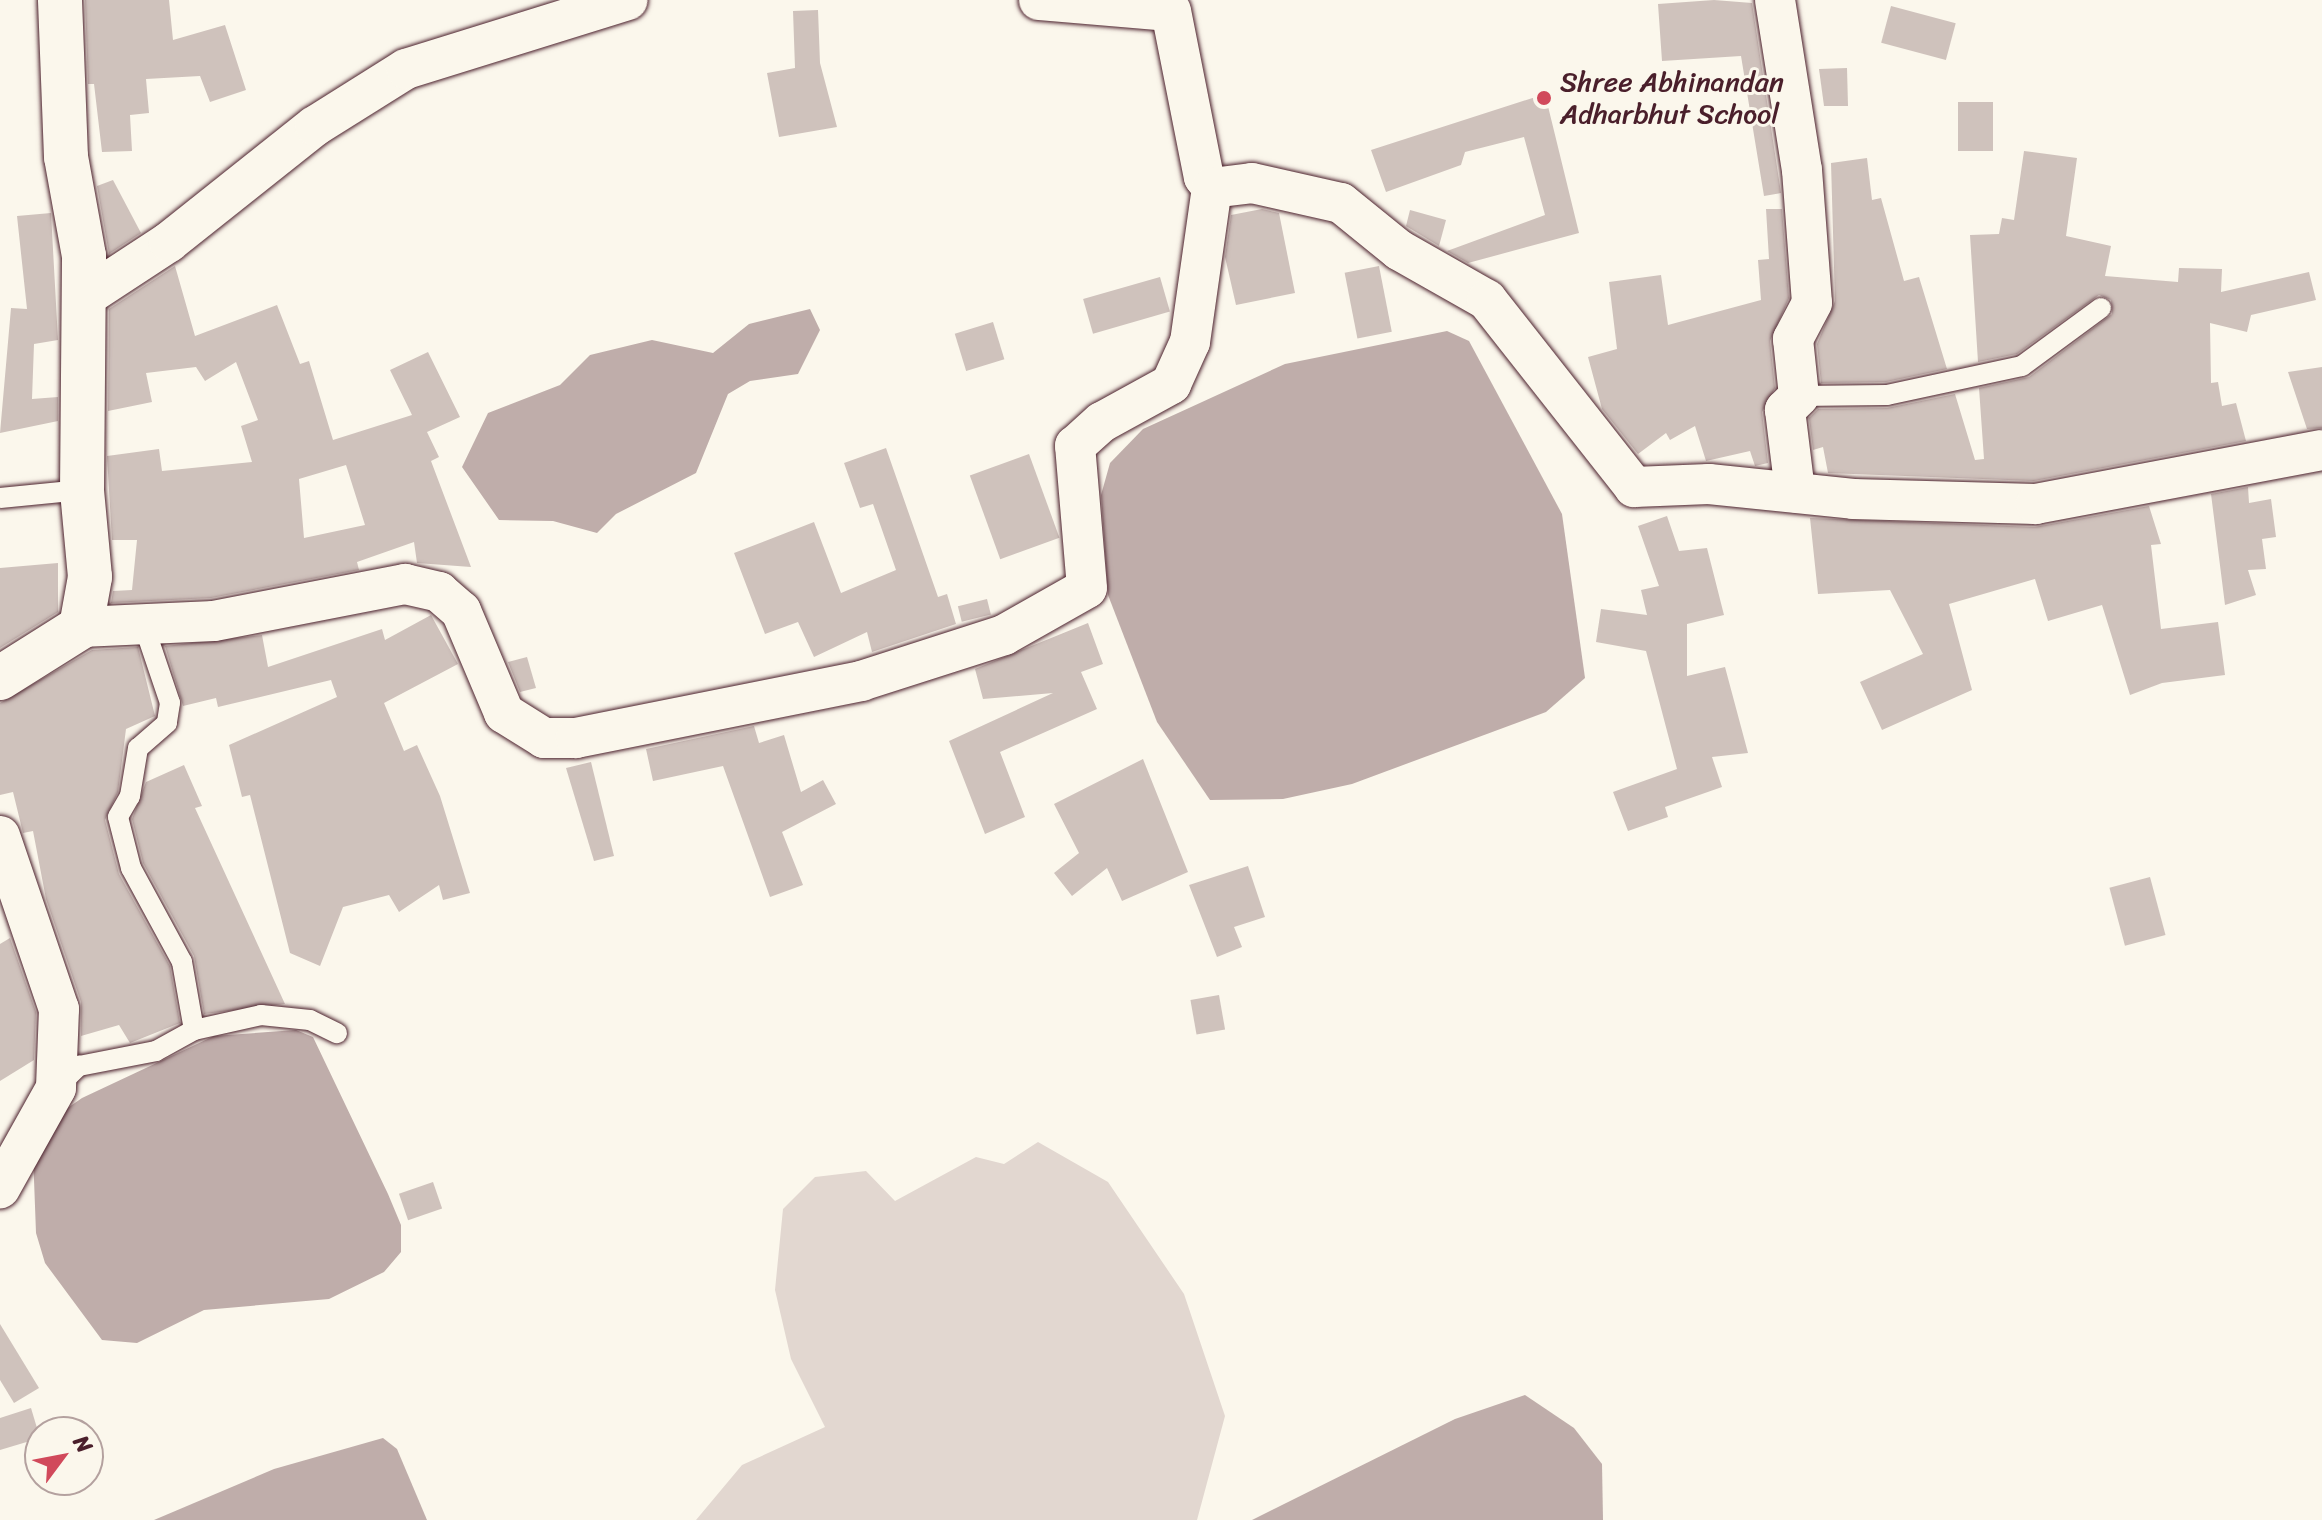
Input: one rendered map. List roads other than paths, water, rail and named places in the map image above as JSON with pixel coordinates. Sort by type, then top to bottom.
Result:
[{"type":"street","points":[[60,0],[66,157],[85,297],[82,490],[90,577],[81,627]]},
{"type":"street","points":[[85,297],[315,126],[406,69],[627,0]]},
{"type":"street","points":[[0,678],[81,627],[214,621],[405,584],[439,592],[461,611],[504,713],[544,738],[576,738],[861,681],[1004,635],[1087,588],[1075,446],[1102,422],[1171,384],[1183,365],[1212,188],[1204,177],[1171,11],[1039,0]]},
{"type":"street","points":[[1775,0],[1802,170],[1812,303],[1793,339],[1799,396],[1785,410],[1795,492]]},
{"type":"street","points":[[1212,188],[1252,183],[1341,203],[1399,250],[1487,300],[1634,487],[2036,504],[2322,450]]},
{"type":"street","points":[[0,836],[59,1009],[56,1088],[0,1188]]},
{"type":"lane","points":[[1799,396],[1887,395],[2022,366],[2101,308]]},
{"type":"lane","points":[[0,498],[82,490]]},
{"type":"lane","points":[[144,626],[170,703],[167,723],[138,748],[130,796],[118,817],[131,868],[182,962],[194,1030]]},
{"type":"lane","points":[[56,1088],[79,1066],[156,1051],[194,1030],[261,1015],[310,1020],[337,1033]]},
{"type":"place","name":"Shree Abhinandan Adharbhut School","points":[[1544,98]]}]
